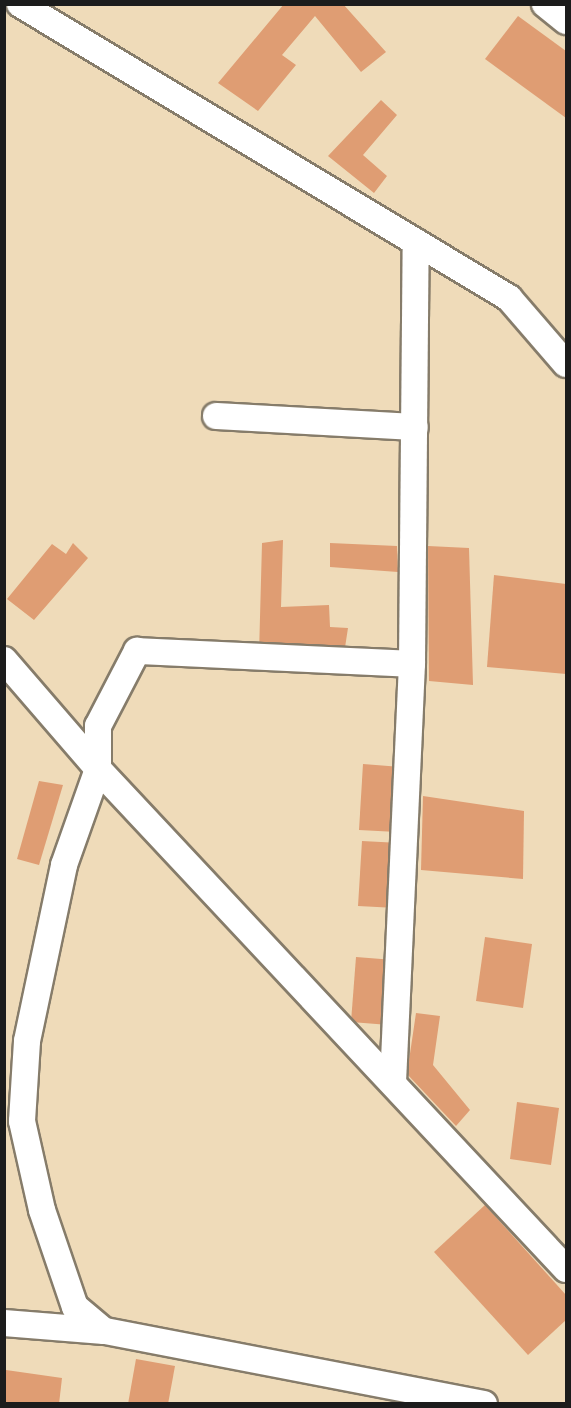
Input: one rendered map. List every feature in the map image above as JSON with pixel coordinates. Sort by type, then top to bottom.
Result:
[{"type":"street","points":[[20,4],[508,298],[567,364]]},
{"type":"street","points":[[545,4],[567,21]]},
{"type":"street","points":[[393,1080],[412,664],[416,242]]},
{"type":"street","points":[[216,416],[415,427]]},
{"type":"street","points":[[104,1331],[75,1307],[42,1210],[22,1121],[27,1041],[63,865],[98,769],[98,726],[137,651],[412,664]]},
{"type":"street","points":[[4,660],[98,769],[393,1080],[567,1269]]},
{"type":"street","points":[[4,1323],[104,1331],[445,1400],[484,1404]]},
{"type":"building","points":[[284,4],[343,4],[386,52],[361,72],[315,16],[282,55],[296,65],[258,111],[218,83]]},
{"type":"building","points":[[518,16],[566,51],[566,118],[485,59]]},
{"type":"building","points":[[381,100],[397,115],[363,155],[387,176],[374,193],[328,156]]},
{"type":"building","points":[[283,540],[281,607],[329,605],[330,627],[348,628],[344,654],[259,654],[262,543]]},
{"type":"building","points":[[73,543],[88,558],[34,620],[7,599],[52,544],[66,554]]},
{"type":"building","points":[[330,543],[397,546],[398,572],[330,567]]},
{"type":"building","points":[[428,546],[469,548],[473,685],[429,681]]},
{"type":"building","points":[[494,575],[566,584],[566,674],[487,667]]},
{"type":"building","points":[[363,764],[401,767],[397,832],[359,830]]},
{"type":"building","points":[[39,781],[63,785],[39,865],[17,859]]},
{"type":"building","points":[[423,796],[524,811],[523,879],[421,870]]},
{"type":"building","points":[[362,841],[400,843],[396,908],[358,906]]},
{"type":"building","points":[[485,937],[532,944],[523,1008],[476,1001]]},
{"type":"building","points":[[356,957],[394,960],[389,1025],[351,1022]]},
{"type":"building","points":[[416,1013],[440,1016],[433,1065],[470,1110],[456,1126],[407,1074]]},
{"type":"building","points":[[517,1102],[559,1108],[551,1165],[510,1159]]},
{"type":"building","points":[[485,1205],[566,1295],[566,1320],[528,1355],[434,1252]]},
{"type":"building","points":[[136,1359],[175,1366],[168,1404],[128,1404]]},
{"type":"building","points":[[6,1370],[62,1378],[59,1404],[4,1404]]}]
